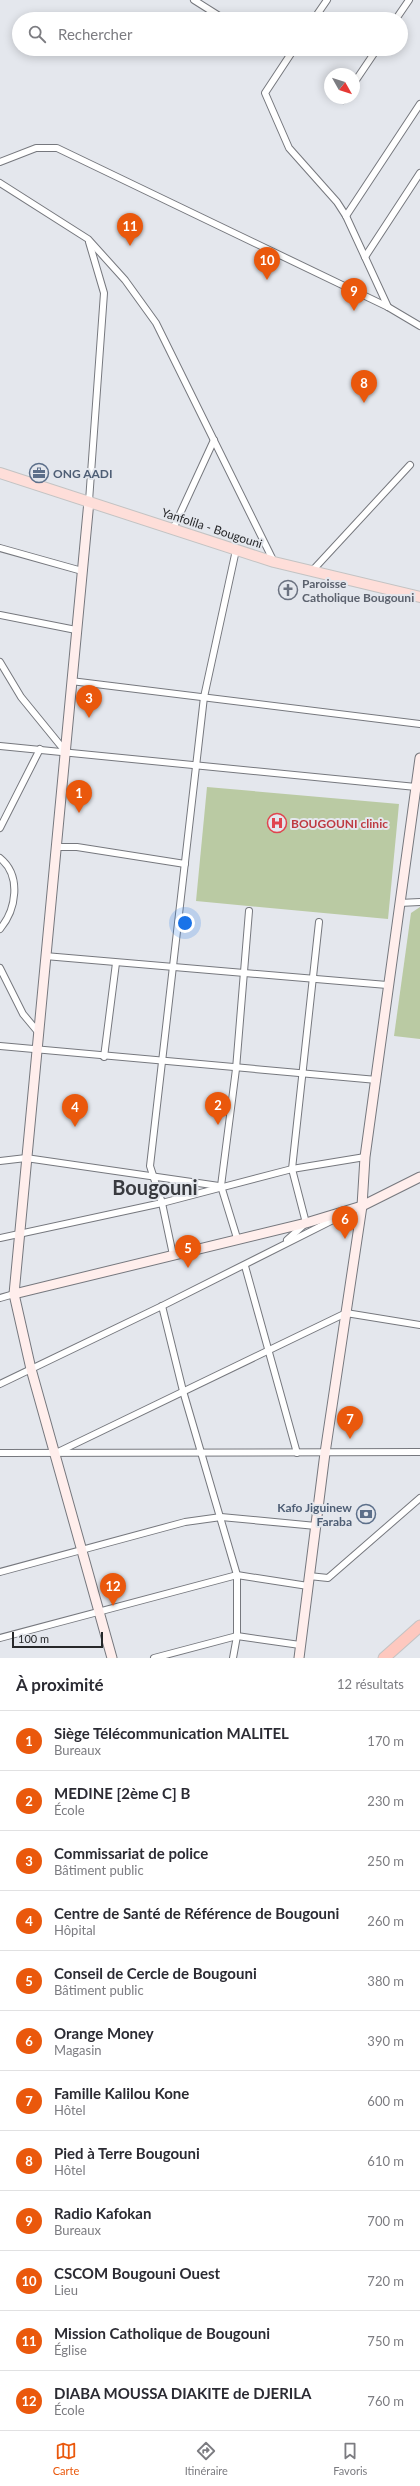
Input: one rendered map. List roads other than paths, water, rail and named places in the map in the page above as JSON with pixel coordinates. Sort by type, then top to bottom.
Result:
[{"type":"highway","points":[[384,1658],[420,1626]]},
{"type":"main road","name":"Yanfolila - Bougouni","points":[[0,473],[274,562],[420,597]]},
{"type":"street","points":[[194,0],[213,12]]},
{"type":"street","points":[[319,12],[327,0]]},
{"type":"street","points":[[401,12],[409,0]]},
{"type":"street","points":[[289,56],[265,93],[289,148],[337,202],[346,216],[388,307]]},
{"type":"street","points":[[360,74],[372,56]]},
{"type":"street","points":[[346,216],[420,104]]},
{"type":"street","points":[[0,162],[36,148],[57,148],[388,307],[420,326]]},
{"type":"street","points":[[0,166],[14,157]]},
{"type":"street","points":[[365,257],[420,173]]},
{"type":"street","points":[[0,178],[9,188]]},
{"type":"street","points":[[0,183],[88,239],[125,280],[156,323],[274,562]]},
{"type":"street","points":[[88,239],[104,293],[89,501],[14,1294],[31,1369],[56,1453],[112,1658]]},
{"type":"street","points":[[173,529],[214,440]]},
{"type":"street","points":[[312,571],[410,465]]},
{"type":"street","points":[[0,548],[82,571]]},
{"type":"street","points":[[173,1255],[162,1203],[150,1166],[186,864],[204,697],[236,550]]},
{"type":"street","points":[[0,615],[76,630]]},
{"type":"street","points":[[0,662],[21,697],[65,751]]},
{"type":"street","points":[[71,681],[420,724]]},
{"type":"street","points":[[0,746],[197,764],[416,787]]},
{"type":"street","points":[[0,828],[40,749]]},
{"type":"street","points":[[299,1658],[325,1453],[362,1206],[365,1157],[377,1080],[387,985],[420,758]]},
{"type":"street","points":[[55,848],[77,847],[186,864]]},
{"type":"street","points":[[0,858],[11,874],[16,896],[9,919],[0,929]]},
{"type":"street","points":[[399,903],[420,902]]},
{"type":"street","points":[[237,1238],[220,1186],[236,1069],[249,911]]},
{"type":"street","points":[[306,1223],[292,1169],[314,978],[318,922]]},
{"type":"street","points":[[45,956],[387,985]]},
{"type":"street","points":[[104,1057],[116,963]]},
{"type":"street","points":[[0,968],[23,1014],[38,1032]]},
{"type":"street","points":[[0,1046],[163,1063],[377,1080]]},
{"type":"street","points":[[0,1238],[162,1203],[220,1186],[292,1169],[365,1157]]},
{"type":"street","points":[[0,1161],[26,1158],[220,1186]]},
{"type":"street","points":[[0,1384],[245,1266],[280,1245],[420,1177]]},
{"type":"street","points":[[0,1298],[237,1238],[306,1223],[362,1206]]},
{"type":"street","points":[[280,1245],[306,1223]]},
{"type":"street","points":[[245,1266],[297,1453]]},
{"type":"street","points":[[162,1306],[183,1391],[221,1517],[236,1575],[237,1636],[233,1658]]},
{"type":"street","points":[[56,1453],[346,1313],[420,1325]]},
{"type":"street","points":[[0,1453],[420,1452]]},
{"type":"street","points":[[309,1576],[328,1578],[420,1498]]},
{"type":"street","points":[[0,1572],[82,1548],[185,1522],[221,1517],[316,1526]]},
{"type":"street","points":[[0,1638],[236,1575],[308,1586]]},
{"type":"street","points":[[154,1658],[237,1636],[300,1645]]},
{"type":"place","name":"Mission Catholique de Bougouni","points":[[130,246]]},
{"type":"place","name":"CSCOM Bougouni Ouest","points":[[267,280]]},
{"type":"place","name":"Radio Kafokan","points":[[354,311]]},
{"type":"place","name":"Pied à Terre Bougouni","points":[[364,403]]},
{"type":"place","name":"ONG AADI","points":[[39,473]]},
{"type":"place","name":"Paroisse Catholique Bougouni","points":[[288,590]]},
{"type":"place","name":"Commissariat de police","points":[[89,718]]},
{"type":"place","name":"Siège Télécommunication MALITEL","points":[[79,813]]},
{"type":"place","name":"BOUGOUNI clinic","points":[[277,823]]},
{"type":"place","name":"MEDINE [2ème C] B","points":[[218,1125]]},
{"type":"place","name":"Centre de Santé de Référence de Bougouni","points":[[75,1127]]},
{"type":"place","name":"Orange Money","points":[[345,1239]]},
{"type":"place","name":"Conseil de Cercle de Bougouni","points":[[188,1268]]},
{"type":"place","name":"Famille Kalilou Kone","points":[[350,1439]]},
{"type":"place","name":"Kafo Jiguinew Faraba","points":[[366,1514]]},
{"type":"place","name":"DIABA MOUSSA DIAKITE de DJERILA","points":[[113,1606]]},
{"type":"district","name":"Bougouni","points":[[155,1187]]}]
